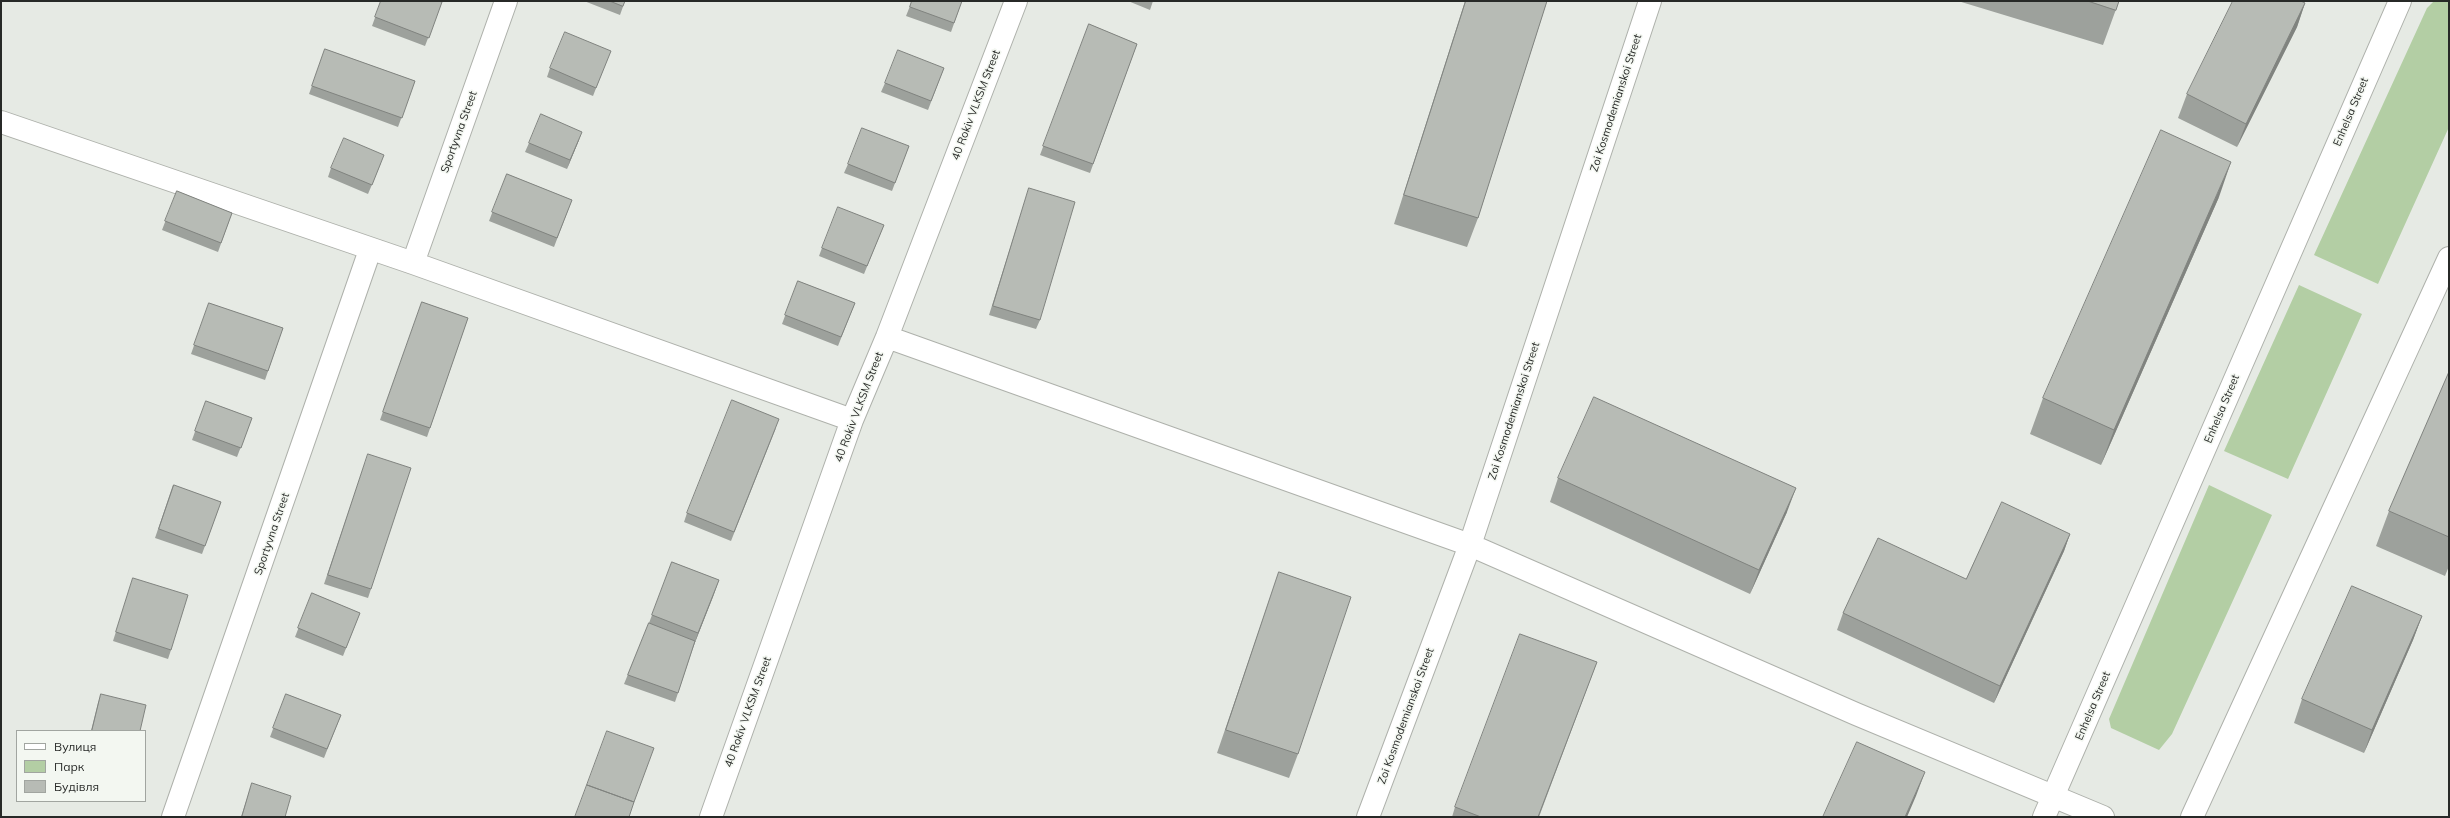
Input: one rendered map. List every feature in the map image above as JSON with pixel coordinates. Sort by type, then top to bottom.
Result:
[{"type":"street","name":"Sportyvna Street","points":[[413,263],[506,1]]},
{"type":"street","name":"40 Rokiv VLKSM Street","points":[[711,817],[852,420],[887,337],[1016,1]]},
{"type":"street","name":"Zoi Kosmodemianskoi Street","points":[[1368,817],[1470,545],[1650,1]]},
{"type":"street","name":"Enhelsa Street","points":[[2044,817],[2400,1]]},
{"type":"street","points":[[1,122],[370,250],[413,263],[852,420]]},
{"type":"street","name":"Sportyvna Street","points":[[173,817],[370,250]]},
{"type":"street","points":[[2192,817],[2449,258]]},
{"type":"street","points":[[887,337],[1470,545],[2103,817]]},
{"type":"green space","points":[[2434,1],[2449,1],[2449,127],[2378,284],[2314,255],[2427,8]]},
{"type":"green space","points":[[2299,285],[2362,314],[2288,479],[2224,451]]},
{"type":"green space","points":[[2209,485],[2272,515],[2172,734],[2159,750],[2111,728],[2109,719]]},
{"type":"building","points":[[381,1],[442,2],[429,38],[375,17]]},
{"type":"building","points":[[610,1],[625,1],[623,6]]},
{"type":"building","points":[[912,1],[962,1],[954,23],[910,7]]},
{"type":"building","points":[[1466,1],[1547,1],[1478,218],[1404,195]]},
{"type":"building","points":[[2088,1],[2119,1],[2116,10]]},
{"type":"building","points":[[2233,1],[2301,1],[2305,3],[2246,124],[2187,94]]},
{"type":"building","points":[[1089,24],[1137,44],[1093,164],[1043,146]]},
{"type":"building","points":[[565,32],[611,51],[596,88],[550,68]]},
{"type":"building","points":[[325,49],[415,81],[402,118],[312,86]]},
{"type":"building","points":[[898,50],[944,68],[931,101],[885,83]]},
{"type":"building","points":[[541,114],[582,132],[570,160],[529,143]]},
{"type":"building","points":[[862,128],[909,146],[895,183],[848,164]]},
{"type":"building","points":[[2161,130],[2231,162],[2114,430],[2043,398]]},
{"type":"building","points":[[344,138],[384,155],[372,185],[331,168]]},
{"type":"building","points":[[507,174],[572,200],[557,238],[492,212]]},
{"type":"building","points":[[1029,188],[1075,202],[1040,320],[993,306]]},
{"type":"building","points":[[177,191],[232,213],[221,243],[165,221]]},
{"type":"building","points":[[838,207],[884,225],[867,266],[822,248]]},
{"type":"building","points":[[798,281],[855,303],[841,337],[785,315]]},
{"type":"building","points":[[422,302],[468,318],[430,428],[383,412]]},
{"type":"building","points":[[209,303],[283,328],[268,371],[194,345]]},
{"type":"building","points":[[2449,372],[2449,537],[2389,511]]},
{"type":"building","points":[[1594,397],[1796,488],[1759,570],[1558,478]]},
{"type":"building","points":[[732,400],[779,419],[734,532],[687,513]]},
{"type":"building","points":[[206,401],[252,418],[241,448],[195,431]]},
{"type":"building","points":[[368,454],[411,468],[371,589],[328,575]]},
{"type":"building","points":[[174,485],[221,502],[205,546],[159,529]]},
{"type":"building","points":[[2002,502],[2070,534],[2000,686],[1843,613],[1878,538],[1966,579]]},
{"type":"building","points":[[672,562],[719,580],[698,633],[652,615]]},
{"type":"building","points":[[1279,572],[1351,597],[1298,754],[1226,730]]},
{"type":"building","points":[[133,578],[188,595],[171,650],[116,632]]},
{"type":"building","points":[[2352,586],[2422,616],[2372,730],[2302,699]]},
{"type":"building","points":[[312,593],[360,613],[346,648],[298,628]]},
{"type":"building","points":[[649,623],[695,641],[678,693],[628,675]]},
{"type":"building","points":[[1520,634],[1597,662],[1538,817],[1481,817],[1455,807]]},
{"type":"building","points":[[101,694],[146,705],[140,730],[92,730]]},
{"type":"building","points":[[286,694],[341,715],[327,749],[273,728]]},
{"type":"building","points":[[607,731],[654,748],[634,802],[587,785]]},
{"type":"building","points":[[1857,742],[1925,772],[1905,817],[1823,817]]},
{"type":"building","points":[[252,783],[291,796],[285,817],[242,817]]},
{"type":"building","points":[[587,785],[634,802],[629,817],[575,817]]}]
